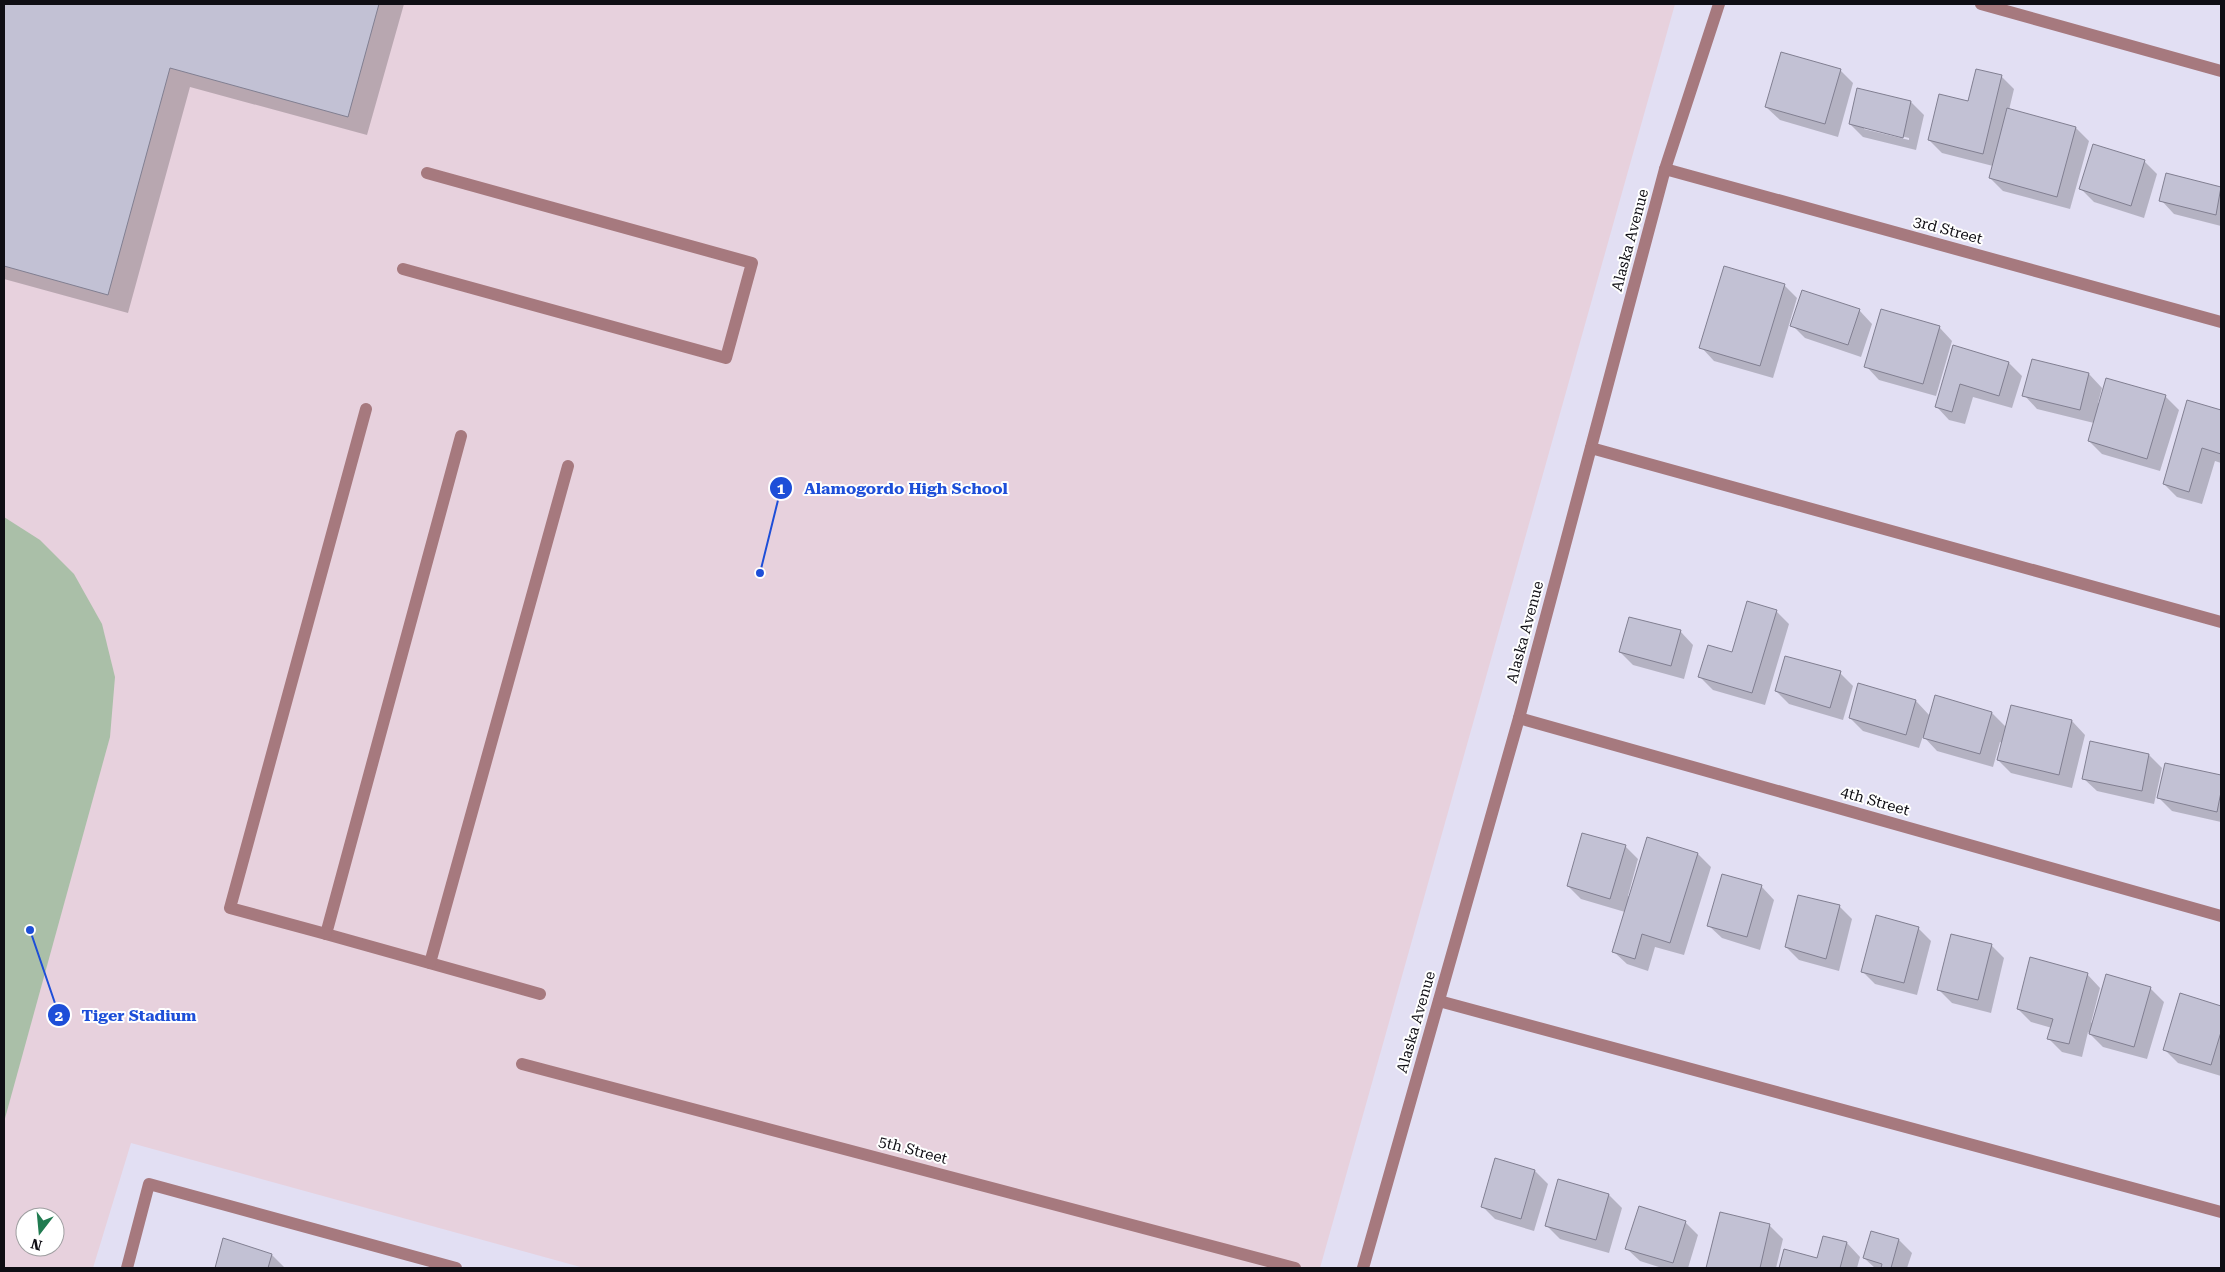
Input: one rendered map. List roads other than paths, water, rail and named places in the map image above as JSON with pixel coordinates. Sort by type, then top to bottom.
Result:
[{"type":"street","name":"Alaska Avenue","points":[[1363,1268],[1519,718],[1665,169],[1719,4]]},
{"type":"street","points":[[1981,4],[2221,71]]},
{"type":"street","name":"3rd Street","points":[[1665,169],[2221,322]]},
{"type":"street","points":[[403,269],[726,358],[752,263],[428,173]]},
{"type":"street","points":[[366,409],[230,908],[540,994]]},
{"type":"street","points":[[326,934],[461,436]]},
{"type":"street","points":[[1592,448],[2221,622]]},
{"type":"street","points":[[430,963],[568,466]]},
{"type":"street","name":"4th Street","points":[[1519,718],[2221,916]]},
{"type":"street","points":[[1439,1002],[2221,1212]]},
{"type":"street","name":"5th Street","points":[[522,1064],[1295,1268]]},
{"type":"street","points":[[127,1268],[149,1184],[456,1268]]},
{"type":"place","name":"Alamogordo High School","points":[[760,573]]},
{"type":"place","name":"Tiger Stadium","points":[[30,930]]}]
